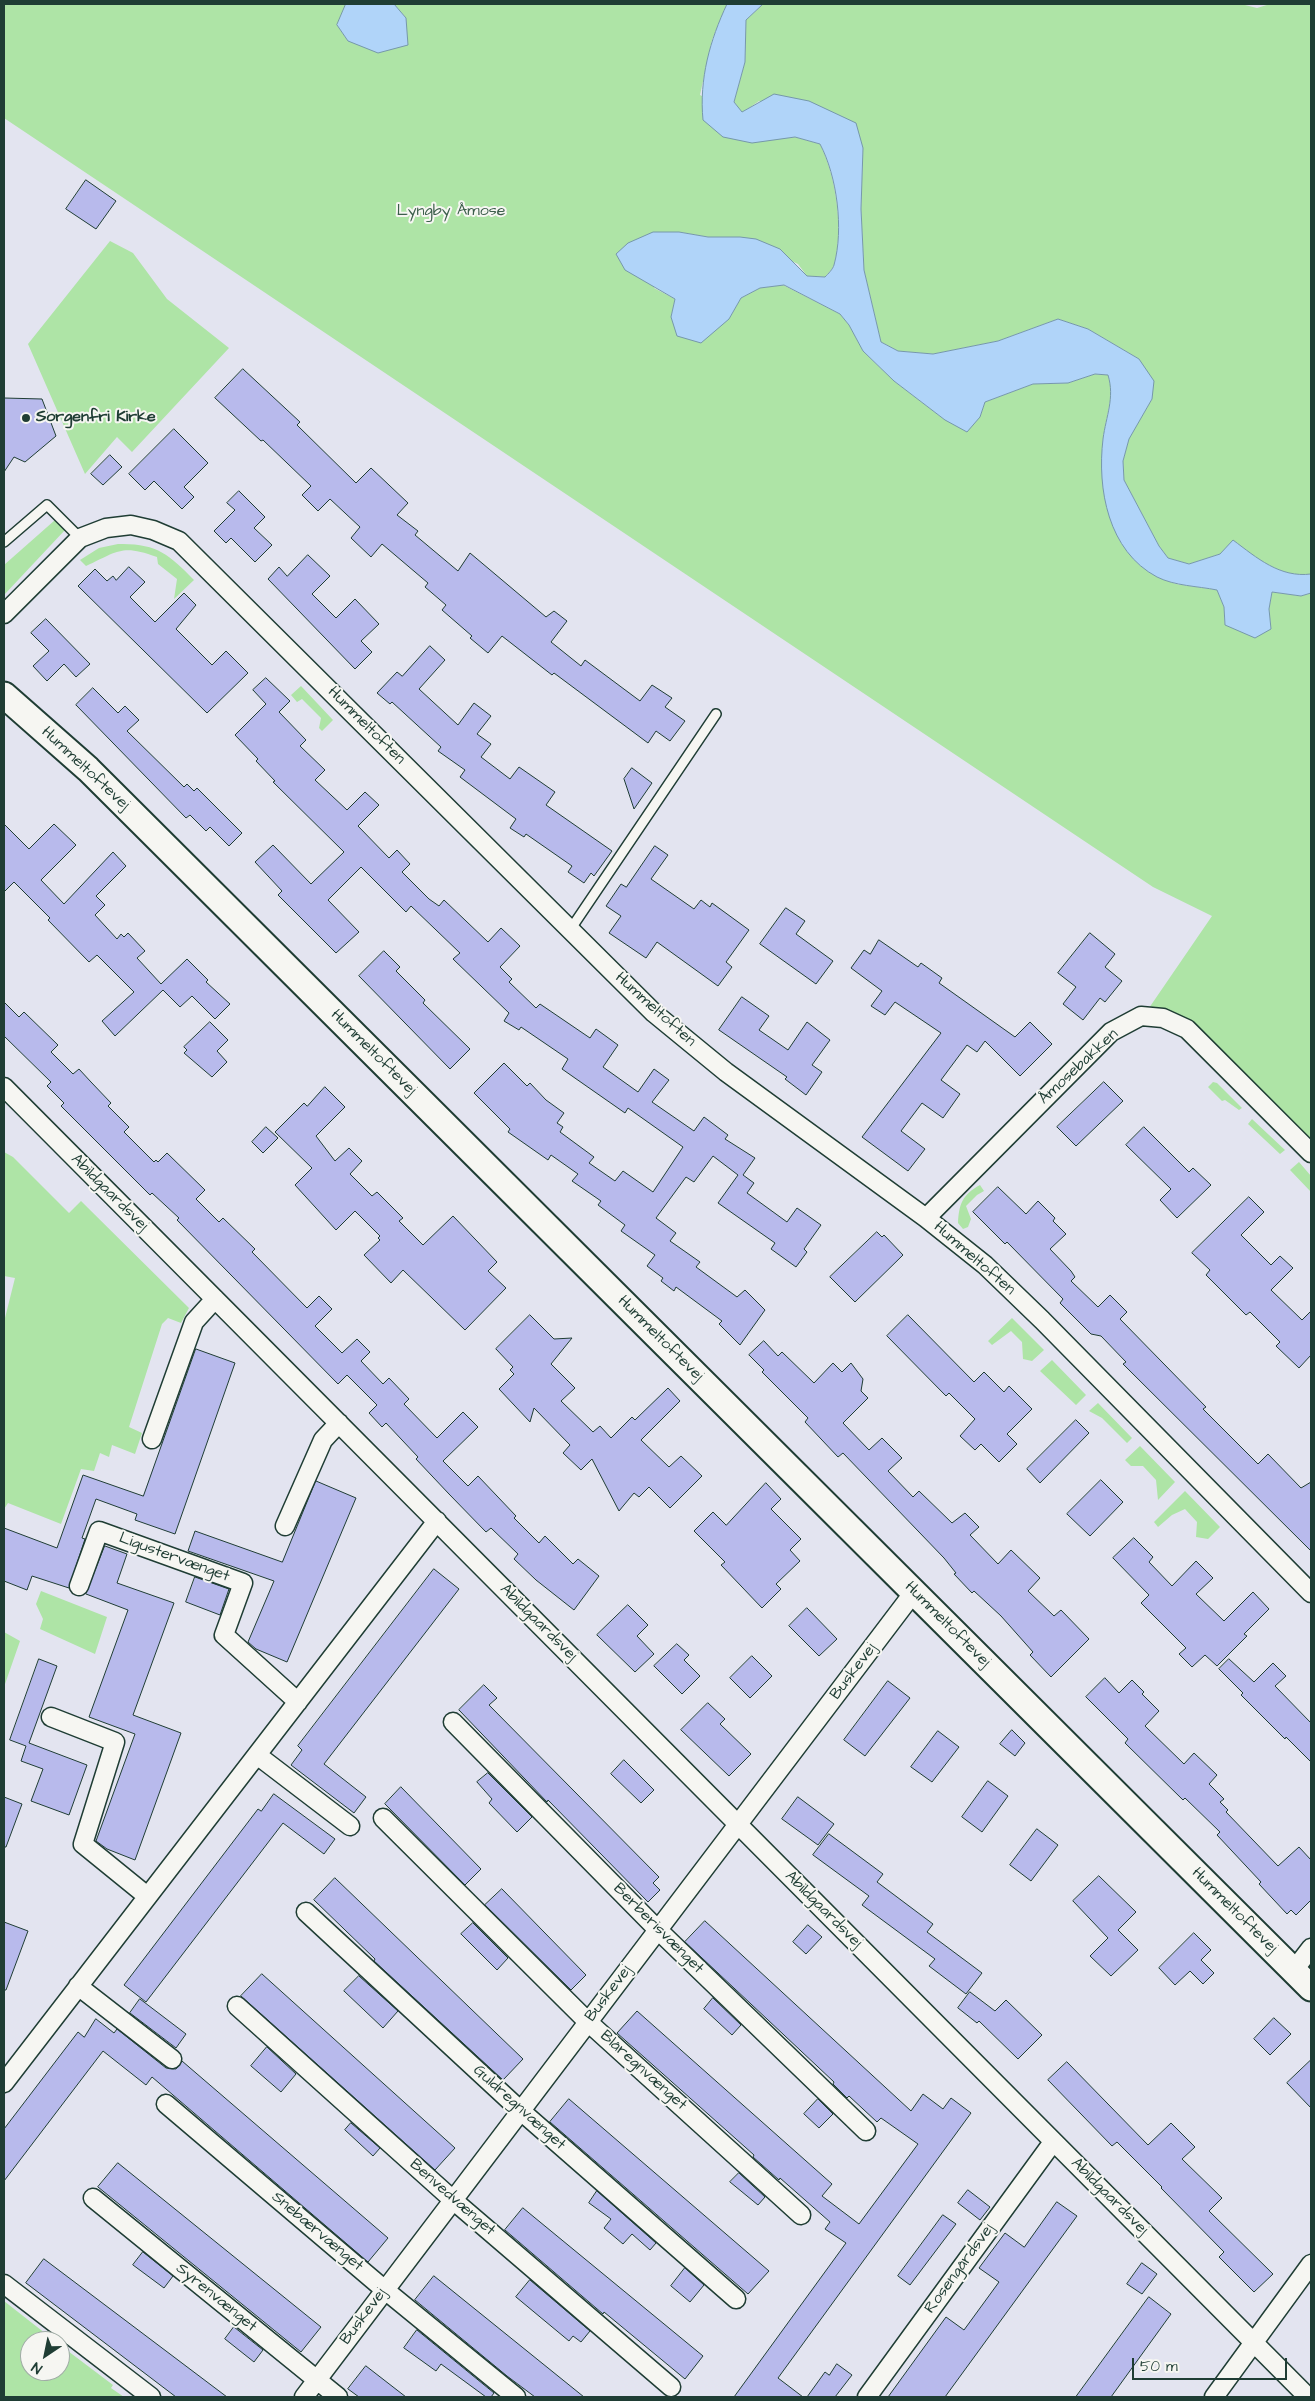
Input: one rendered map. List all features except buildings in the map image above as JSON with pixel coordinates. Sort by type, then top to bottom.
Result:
[{"type":"street","name":"Hummeltoften","points":[[4,614],[80,538],[106,528],[131,525],[153,530],[179,541],[668,1025],[726,1072],[926,1218],[985,1265],[1042,1320],[1311,1593]]},
{"type":"street","name":"Hummeltoftevej","points":[[4,695],[95,776],[1303,1979]]},
{"type":"street","name":"Åmosebakken","points":[[926,1218],[1111,1032],[1141,1016],[1163,1018],[1187,1029],[1311,1153]]},
{"type":"street","name":"Abildgaardsvej","points":[[4,1087],[1308,2397]]},
{"type":"street","points":[[152,1439],[194,1322],[215,1299]]},
{"type":"street","points":[[285,1526],[323,1440],[339,1423]]},
{"type":"street","points":[[4,2083],[437,1521]]},
{"type":"street","name":"Ligustervænget","points":[[79,1586],[99,1532],[243,1583],[224,1635],[298,1702]]},
{"type":"street","name":"Buskevej","points":[[304,2397],[914,1592]]},
{"type":"street","points":[[52,1717],[115,1742],[83,1844],[148,1896]]},
{"type":"street","name":"Berberisvænget","points":[[453,1722],[658,1930],[866,2131]]},
{"type":"street","points":[[257,1755],[350,1826]]},
{"type":"street","name":"Blåregnvænget","points":[[382,1818],[588,2022],[801,2215]]},
{"type":"street","name":"Guldregnvænget","points":[[306,1912],[521,2111],[736,2299]]},
{"type":"street","points":[[1303,1979],[1311,1948]]},
{"type":"street","points":[[78,1986],[172,2059]]},
{"type":"street","name":"Benvedvænget","points":[[237,2006],[453,2200],[671,2387]]},
{"type":"street","name":"Snebærvænget","points":[[166,2104],[385,2290],[516,2397]]},
{"type":"street","name":"Rosengårdsvej","points":[[867,2397],[1053,2142]]},
{"type":"street","name":"Syrenvænget","points":[[93,2198],[338,2397]]},
{"type":"street","points":[[1214,2397],[1311,2264]]},
{"type":"street","points":[[4,2284],[151,2397]]},
{"type":"lane","points":[[4,542],[47,505],[80,538]]},
{"type":"lane","points":[[570,930],[716,714]]},
{"type":"green space","name":"Lyngby Åmose","points":[[4,4],[346,4],[337,25],[348,41],[406,18],[394,4],[727,4],[712,40],[700,95],[783,138],[795,137],[820,144],[826,157],[837,203],[837,251],[833,266],[825,277],[807,276],[798,264],[740,237],[708,237],[679,232],[654,288],[675,299],[671,317],[729,319],[741,298],[760,288],[783,285],[840,314],[849,325],[863,351],[894,381],[945,420],[980,417],[985,402],[1033,384],[1068,383],[1095,374],[1108,375],[1112,391],[1103,438],[1102,474],[1157,577],[1176,584],[1217,590],[1224,607],[1225,625],[1271,629],[1269,609],[1272,592],[1301,596],[1311,593],[1311,1143],[1149,1008],[1212,916],[1153,887],[4,118]]},
{"type":"green space","points":[[763,4],[1241,4],[1257,8],[1270,4],[1311,4],[1311,574],[1289,573],[1279,570],[1260,560],[1233,541],[1220,554],[1189,564],[1168,558],[1159,546],[1124,480],[1123,461],[1129,438],[1152,399],[1139,359],[1088,329],[1058,319],[998,341],[933,354],[898,351],[881,342],[864,270],[861,209],[863,148],[759,101],[742,113],[734,102],[745,62],[746,20]]},
{"type":"green space","points":[[110,241],[133,253],[167,299],[229,348],[132,452],[117,437],[85,474],[28,344]]},
{"type":"green space","points":[[55,520],[65,530],[4,595],[4,565]]},
{"type":"green space","points":[[118,544],[142,546],[161,552],[177,563],[194,580],[174,599],[177,579],[158,564],[157,557],[128,550],[113,553],[86,566],[80,560],[99,548]]},
{"type":"green space","points":[[301,686],[333,720],[322,731],[319,728],[321,718],[302,699],[297,702],[291,695]]},
{"type":"green space","points":[[1213,1082],[1217,1083],[1242,1108],[1239,1110],[1225,1100],[1222,1101],[1208,1087]]},
{"type":"green space","points":[[1252,1119],[1285,1150],[1280,1154],[1248,1124]]},
{"type":"green space","points":[[4,1152],[13,1157],[69,1213],[81,1201],[189,1308],[181,1323],[168,1318],[162,1324],[129,1427],[142,1433],[135,1454],[112,1445],[109,1457],[100,1453],[94,1471],[81,1469],[61,1524],[8,1503],[4,1509],[4,1322],[15,1278],[4,1276]]},
{"type":"green space","points":[[1299,1162],[1311,1176],[1311,1192],[1290,1170]]},
{"type":"green space","points":[[980,1185],[984,1191],[966,1206],[971,1219],[968,1227],[963,1229],[958,1223],[959,1210],[965,1196]]},
{"type":"green space","points":[[1012,1318],[1044,1350],[1032,1361],[1023,1359],[1022,1342],[1011,1331],[992,1345],[988,1341]]},
{"type":"green space","points":[[1052,1360],[1086,1395],[1076,1405],[1040,1371]]},
{"type":"green space","points":[[1098,1403],[1132,1438],[1127,1443],[1102,1418],[1089,1411]]},
{"type":"green space","points":[[1140,1446],[1175,1482],[1158,1500],[1156,1480],[1143,1466],[1131,1466],[1125,1460]]},
{"type":"green space","points":[[1185,1491],[1220,1527],[1208,1539],[1196,1537],[1197,1522],[1185,1509],[1172,1515],[1158,1527],[1154,1522]]},
{"type":"green space","points":[[41,1591],[107,1617],[95,1654],[40,1629],[43,1619],[36,1604]]},
{"type":"green space","points":[[4,1632],[20,1641],[4,1687]]},
{"type":"green space","points":[[4,2301],[42,2331],[20,2331],[20,2381],[70,2381],[70,2353],[113,2385],[111,2388],[124,2397],[4,2397]]},
{"type":"water","points":[[346,4],[394,4],[406,18],[408,45],[378,53],[348,41],[337,25]]},
{"type":"water","points":[[727,4],[763,4],[746,20],[745,62],[734,102],[742,112],[774,94],[809,101],[856,123],[863,148],[861,209],[864,270],[881,342],[898,351],[933,354],[998,341],[1058,319],[1088,329],[1139,359],[1154,381],[1152,399],[1129,439],[1123,461],[1124,480],[1159,546],[1168,558],[1189,564],[1220,554],[1233,540],[1260,560],[1279,570],[1289,573],[1311,574],[1311,593],[1301,596],[1272,592],[1269,609],[1271,629],[1255,638],[1225,625],[1224,607],[1217,590],[1164,580],[1140,566],[1127,552],[1117,535],[1109,517],[1105,498],[1102,458],[1103,439],[1111,391],[1108,375],[1095,374],[1068,383],[1033,384],[985,402],[980,417],[967,432],[945,420],[894,381],[863,351],[849,325],[840,314],[784,285],[760,288],[741,298],[729,319],[701,343],[677,336],[671,317],[675,299],[625,270],[616,254],[628,243],[653,232],[679,232],[708,237],[756,239],[780,249],[807,276],[825,277],[833,267],[837,251],[838,219],[835,187],[820,144],[795,137],[752,143],[723,137],[703,120],[704,75],[707,60]]},
{"type":"place","name":"Sorgenfri Kirke","points":[[26,418]]}]
